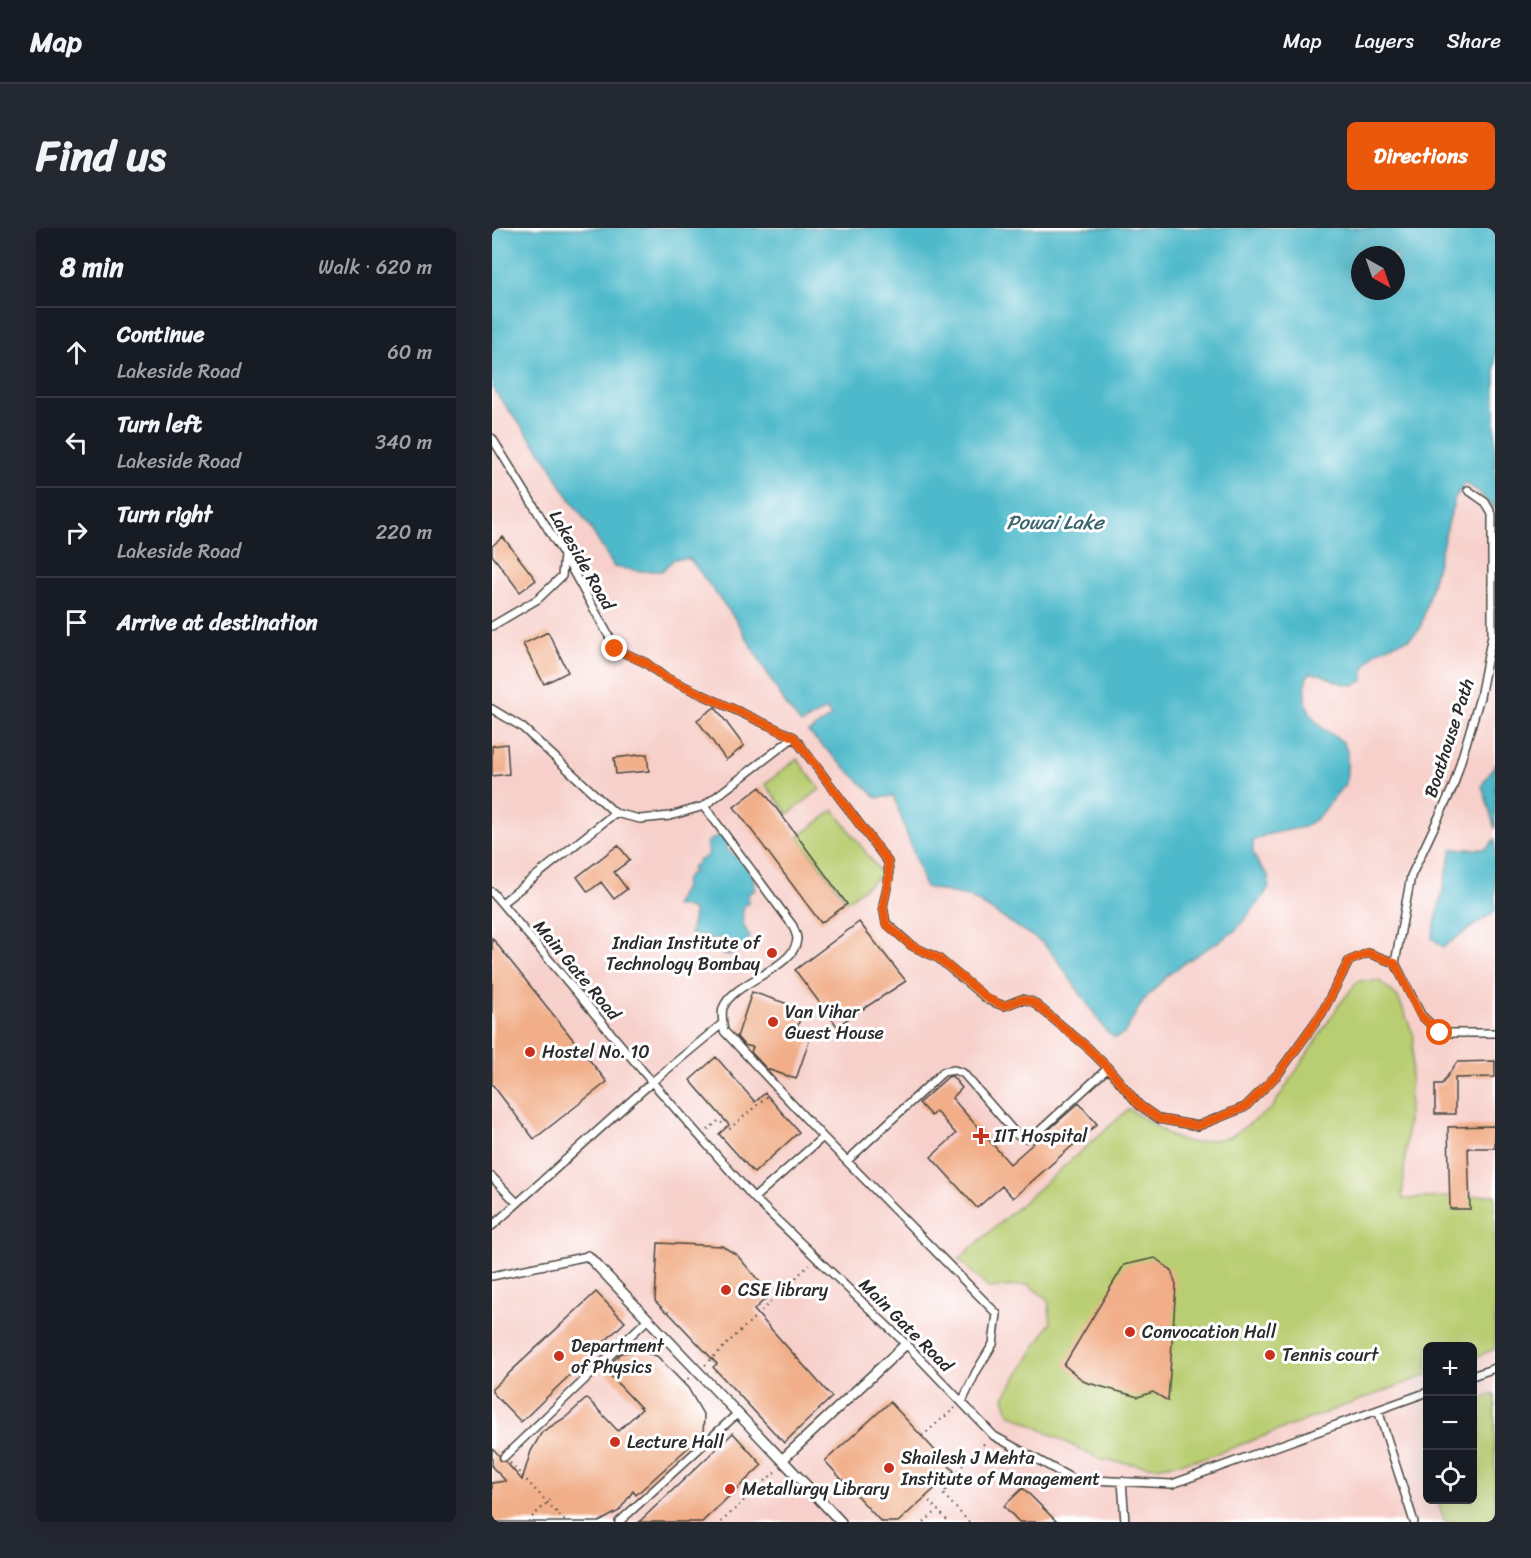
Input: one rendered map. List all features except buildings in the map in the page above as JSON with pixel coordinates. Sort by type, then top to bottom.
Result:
[{"type":"street","points":[[588,1256],[841,1522]]},
{"type":"street","points":[[783,1461],[906,1344]]},
{"type":"lane","name":"Lakeside Road","points":[[492,438],[564,555],[615,649],[646,663],[664,677],[794,737],[888,862],[889,878],[883,906],[886,924],[912,946],[938,958],[988,999],[1004,1006],[1022,999],[1033,1002],[1086,1046],[1139,1105],[1159,1119],[1198,1126],[1245,1107],[1278,1074],[1322,1013],[1349,961],[1368,953],[1395,963]]},
{"type":"lane","name":"Boathouse Path","points":[[1395,963],[1411,876],[1453,787],[1480,697],[1492,635],[1492,514],[1485,502],[1468,490]]},
{"type":"lane","points":[[492,626],[546,592],[562,576],[564,555]]},
{"type":"lane","points":[[492,709],[522,727],[615,813],[640,819],[670,816],[704,806],[794,737]]},
{"type":"lane","points":[[704,806],[793,926],[797,937],[795,946],[787,958],[732,994],[722,1009],[724,1031],[823,1137],[998,1314],[993,1344],[962,1402]]},
{"type":"lane","points":[[502,903],[615,813]]},
{"type":"lane","name":"Main Gate Road","points":[[492,892],[652,1082],[754,1198],[906,1344],[994,1436],[1073,1479],[1172,1484],[1423,1394]]},
{"type":"lane","points":[[1395,963],[1420,1015],[1440,1033],[1495,1033]]},
{"type":"lane","points":[[492,1226],[652,1082],[723,1023]]},
{"type":"lane","points":[[847,1161],[943,1072],[954,1070],[963,1073],[1017,1135],[1024,1138],[1033,1137],[1108,1068]]},
{"type":"lane","points":[[754,1198],[823,1137]]},
{"type":"lane","points":[[492,1177],[517,1203]]},
{"type":"lane","points":[[492,1276],[588,1256]]},
{"type":"lane","points":[[504,1457],[648,1319]]},
{"type":"lane","points":[[1477,1375],[1495,1368]]},
{"type":"lane","points":[[1378,1410],[1414,1522]]},
{"type":"lane","points":[[619,1522],[738,1413]]},
{"type":"lane","points":[[1122,1481],[1125,1522]]},
{"type":"path","points":[[700,1137],[719,1120],[728,1130],[777,1088]]},
{"type":"path","points":[[698,1371],[816,1258]]},
{"type":"path","points":[[922,1436],[962,1402]]},
{"type":"path","points":[[969,1522],[943,1494],[967,1459],[994,1436]]},
{"type":"path","points":[[504,1457],[549,1501],[566,1522]]},
{"type":"path","points":[[721,1522],[783,1461]]},
{"type":"path","points":[[925,1497],[948,1522]]},
{"type":"path","points":[[532,1517],[549,1501]]},
{"type":"path","points":[[924,1522],[938,1510]]},
{"type":"shaded area","name":"Indian Institute of Technology Bombay","points":[[492,388],[548,461],[560,484],[614,567],[690,559],[736,620],[786,705],[801,724],[826,709],[831,717],[808,732],[894,796],[925,887],[970,897],[1043,943],[1056,958],[1095,1016],[1124,1034],[1143,1001],[1168,975],[1187,961],[1266,873],[1253,853],[1253,841],[1265,835],[1343,742],[1322,728],[1313,718],[1305,702],[1306,679],[1310,673],[1320,674],[1343,684],[1364,668],[1375,653],[1410,639],[1420,629],[1455,498],[1465,482],[1478,491],[1495,509],[1495,764],[1482,785],[1495,829],[1495,839],[1486,849],[1443,947],[1495,911],[1495,1522],[492,1522]]},
{"type":"green space","points":[[797,759],[820,789],[788,814],[765,784]]},
{"type":"green space","points":[[834,810],[882,874],[847,901],[798,837]]},
{"type":"green space","points":[[1358,981],[1379,981],[1398,997],[1414,1036],[1402,1199],[1495,1195],[1495,1349],[1477,1356],[1477,1342],[1423,1342],[1423,1376],[1205,1458],[1156,1467],[1101,1460],[1009,1413],[1004,1397],[1051,1322],[1048,1300],[1029,1285],[988,1288],[959,1259],[1129,1109],[1174,1138],[1193,1143],[1230,1137],[1272,1108],[1339,1005]]},
{"type":"green space","points":[[1495,1394],[1495,1522],[1445,1522],[1438,1504],[1477,1504],[1477,1400]]},
{"type":"water","name":"Powai Lake","points":[[492,228],[1495,228],[1495,509],[1478,491],[1465,483],[1455,498],[1420,629],[1409,639],[1375,653],[1364,668],[1363,681],[1354,685],[1343,684],[1320,674],[1310,673],[1306,679],[1305,702],[1313,718],[1322,728],[1343,742],[1347,751],[1345,784],[1317,818],[1304,827],[1265,835],[1253,841],[1253,853],[1269,878],[1269,886],[1263,897],[1234,932],[1168,975],[1143,1001],[1124,1034],[1115,1038],[1106,1031],[1056,958],[1043,943],[970,897],[925,887],[894,796],[877,798],[808,732],[831,717],[826,709],[801,724],[786,705],[736,620],[690,559],[674,559],[662,571],[640,571],[614,567],[560,484],[548,461],[492,388]]},
{"type":"water","points":[[1495,764],[1495,829],[1482,785]]},
{"type":"water","points":[[721,832],[730,843],[726,849],[742,861],[750,871],[755,883],[755,890],[749,893],[748,904],[744,905],[742,918],[750,936],[740,950],[727,955],[723,955],[720,950],[722,939],[717,938],[710,943],[708,937],[690,934],[694,913],[688,908],[674,906],[685,885],[684,882],[689,874],[694,873],[691,870],[694,865],[709,852],[706,846],[709,841]]},
{"type":"water","points":[[1495,839],[1495,911],[1443,947],[1432,938],[1452,849],[1486,849]]},
{"type":"place","name":"Indian Institute of Technology Bombay","points":[[772,953]]},
{"type":"place","name":"Van Vihar Guest House","points":[[773,1022]]},
{"type":"place","name":"Hostel No. 10","points":[[530,1052]]},
{"type":"place","name":"IIT Hospital","points":[[981,1136]]},
{"type":"place","name":"CSE library","points":[[726,1290]]},
{"type":"place","name":"Convocation Hall","points":[[1130,1332]]},
{"type":"place","name":"Tennis court","points":[[1270,1355]]},
{"type":"place","name":"Department of Physics","points":[[559,1356]]},
{"type":"place","name":"Lecture Hall","points":[[615,1442]]},
{"type":"place","name":"Shailesh J Mehta Institute of Management","points":[[889,1468]]},
{"type":"place","name":"Metallurgy Library","points":[[730,1489]]},
{"type":"route","points":[[615,649],[646,663],[664,677],[794,737],[888,862],[889,878],[883,906],[886,924],[912,946],[938,958],[988,999],[1004,1006],[1022,999],[1033,1002],[1086,1046],[1139,1105],[1159,1119],[1198,1126],[1245,1107],[1278,1074],[1322,1013],[1349,961],[1368,953],[1395,963],[1420,1015],[1440,1033]]}]
